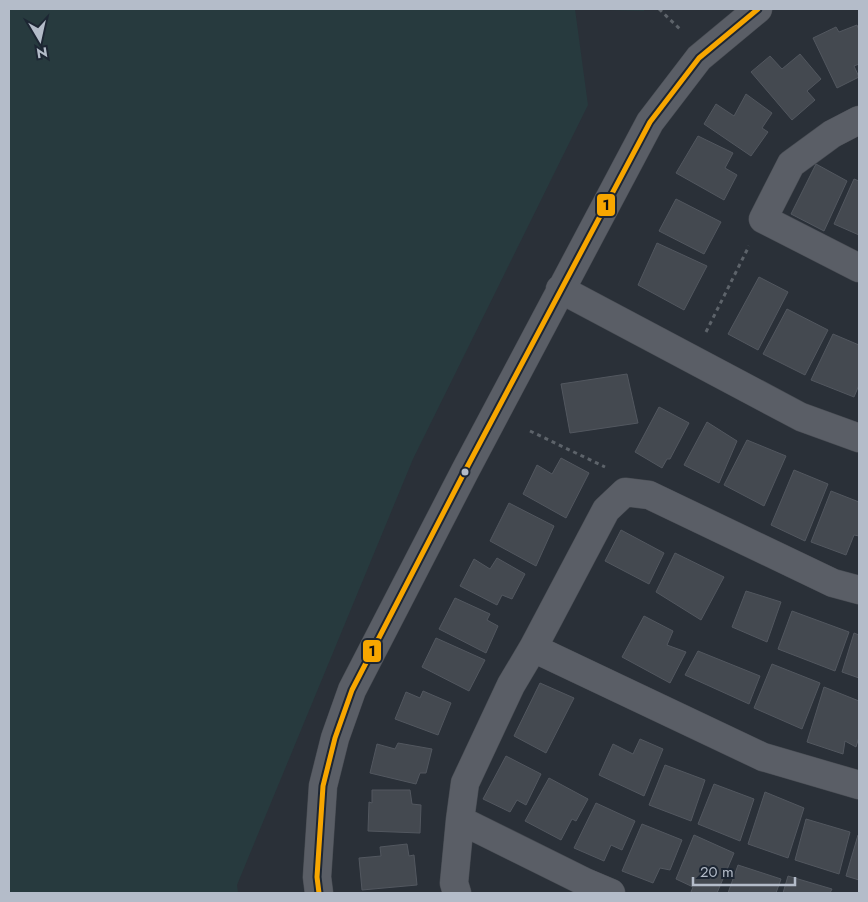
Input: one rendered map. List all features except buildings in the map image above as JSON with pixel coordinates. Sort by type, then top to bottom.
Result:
[{"type":"street","points":[[319,893],[317,877],[323,786],[335,738],[352,690],[560,289],[650,122],[700,58],[758,9]]},
{"type":"street","points":[[859,120],[832,134],[791,164],[763,219],[859,268]]},
{"type":"street","points":[[560,289],[801,417],[859,438]]},
{"type":"street","points":[[457,893],[454,882],[465,783],[511,685],[533,648],[606,510],[625,492],[649,495],[833,583],[859,590]]},
{"type":"street","points":[[533,648],[763,757],[859,785]]},
{"type":"street","points":[[460,820],[611,893]]},
{"type":"path","points":[[659,9],[682,31]]},
{"type":"path","points":[[704,337],[763,219]]},
{"type":"path","points":[[530,431],[614,471],[625,492]]},
{"type":"green space","points":[[9,9],[575,9],[588,105],[413,459],[237,885],[238,893],[9,893]]},
{"type":"green space","points":[[575,9],[644,9],[644,11]]},
{"type":"transit line","name":"1","points":[[319,893],[317,877],[323,786],[335,738],[352,690],[465,471],[650,122],[699,58],[758,9]]}]
